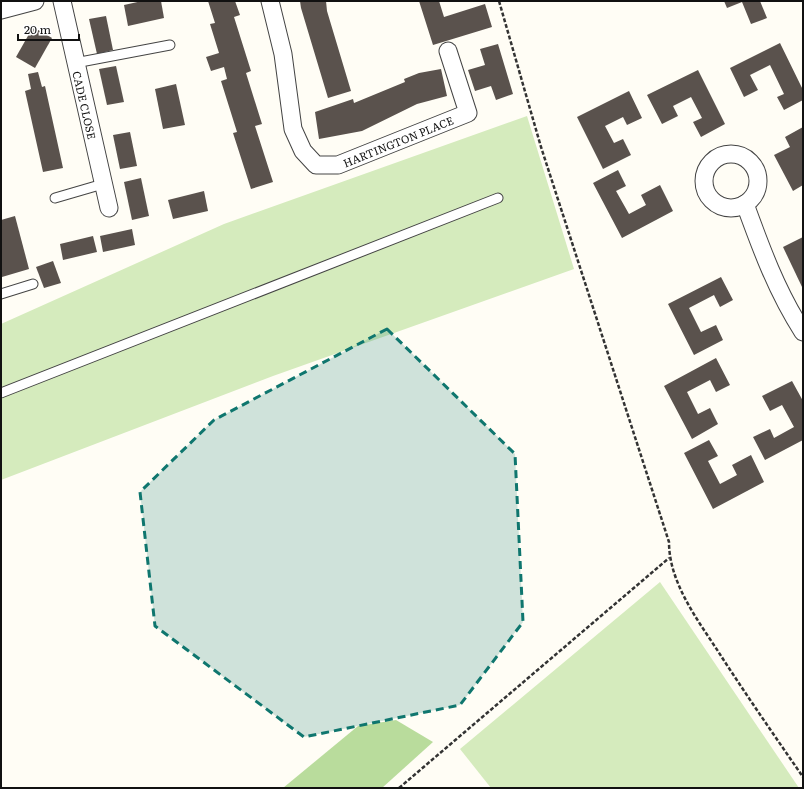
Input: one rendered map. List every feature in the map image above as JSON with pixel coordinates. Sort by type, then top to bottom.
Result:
[{"type":"street","points":[[1,10],[35,1]]},
{"type":"street","name":"CADE CLOSE","points":[[62,1],[109,208]]},
{"type":"street","name":"HARTINGTON PLACE","points":[[270,1],[283,54],[292,130],[303,151],[316,165],[338,166],[468,113],[448,50]]},
{"type":"street","points":[[745,204],[766,260],[789,310],[803,332]]},
{"type":"lane","points":[[75,63],[170,46]]},
{"type":"lane","points":[[55,198],[103,184]]},
{"type":"lane","points":[[1,393],[498,198]]},
{"type":"lane","points":[[1,294],[33,284]]},
{"type":"path","points":[[499,1],[541,147],[669,542],[669,558],[678,584],[701,624],[760,716],[803,777]]},
{"type":"path","points":[[399,788],[669,558]]},
{"type":"highlighted area","points":[[387,329],[515,454],[523,622],[460,705],[304,737],[155,626],[140,492],[214,420]]},
{"type":"green space","points":[[527,116],[574,269],[273,376],[1,480],[1,324],[224,224]]},
{"type":"green space","points":[[660,582],[799,788],[491,788],[460,749]]},
{"type":"green space","points":[[396,720],[433,742],[382,788],[283,788],[358,726]]},
{"type":"building","points":[[142,1],[161,1],[164,18],[128,26],[124,5]]},
{"type":"building","points":[[208,1],[235,1],[240,15],[234,17],[251,71],[246,73],[262,124],[255,126],[273,182],[251,189],[233,133],[237,132],[221,81],[227,79],[224,67],[211,71],[206,57],[219,53],[210,24],[215,23]]},
{"type":"building","points":[[300,1],[326,1],[327,11],[351,91],[328,98]]},
{"type":"building","points":[[419,1],[439,1],[444,17],[485,4],[492,27],[433,45]]},
{"type":"building","points":[[724,1],[760,1],[767,18],[751,24],[742,2],[727,8]]},
{"type":"building","points":[[106,16],[113,50],[97,54],[89,19]]},
{"type":"building","points":[[33,27],[52,38],[35,68],[16,57]]},
{"type":"building","points":[[780,43],[803,90],[803,100],[784,110],[777,97],[784,94],[770,65],[750,75],[758,90],[744,97],[730,68]]},
{"type":"building","points":[[498,44],[513,94],[496,100],[491,86],[475,91],[468,70],[485,65],[480,49]]},
{"type":"building","points":[[116,66],[124,102],[107,105],[99,69]]},
{"type":"building","points":[[441,69],[447,96],[417,104],[362,131],[319,139],[315,112],[353,99],[354,103],[405,82],[404,79],[419,73]]},
{"type":"building","points":[[698,70],[725,124],[701,137],[693,122],[702,118],[691,97],[673,106],[678,116],[662,124],[647,95]]},
{"type":"building","points":[[38,72],[42,87],[45,86],[63,168],[43,172],[25,91],[31,89],[28,74]]},
{"type":"building","points":[[176,84],[185,125],[163,129],[155,89]]},
{"type":"building","points":[[629,91],[642,118],[627,125],[623,117],[605,126],[614,143],[623,139],[631,155],[603,169],[577,117]]},
{"type":"building","points":[[803,127],[803,185],[793,191],[774,155],[790,147],[785,137]]},
{"type":"building","points":[[130,132],[137,166],[120,169],[113,135]]},
{"type":"building","points":[[618,170],[626,186],[616,191],[629,214],[646,205],[641,195],[660,185],[673,211],[622,238],[593,183]]},
{"type":"building","points":[[141,178],[149,216],[132,220],[124,182]]},
{"type":"building","points":[[204,191],[208,211],[173,219],[168,200]]},
{"type":"building","points":[[15,216],[29,269],[2,277],[1,220]]},
{"type":"building","points":[[132,229],[135,245],[103,252],[100,236]]},
{"type":"building","points":[[93,236],[97,252],[63,260],[60,244]]},
{"type":"building","points":[[803,237],[803,289],[783,247]]},
{"type":"building","points":[[53,261],[61,283],[44,288],[36,267]]},
{"type":"building","points":[[721,277],[733,300],[720,307],[714,295],[689,308],[701,332],[716,325],[723,340],[694,355],[668,304]]},
{"type":"building","points":[[716,358],[730,385],[716,392],[710,380],[687,392],[698,414],[710,408],[718,424],[692,439],[664,386]]},
{"type":"building","points":[[792,381],[803,401],[803,440],[765,460],[753,437],[770,429],[774,438],[794,427],[782,405],[770,411],[762,396]]},
{"type":"building","points":[[709,440],[718,456],[708,461],[720,484],[737,475],[732,465],[751,455],[764,482],[713,509],[684,453]]}]
